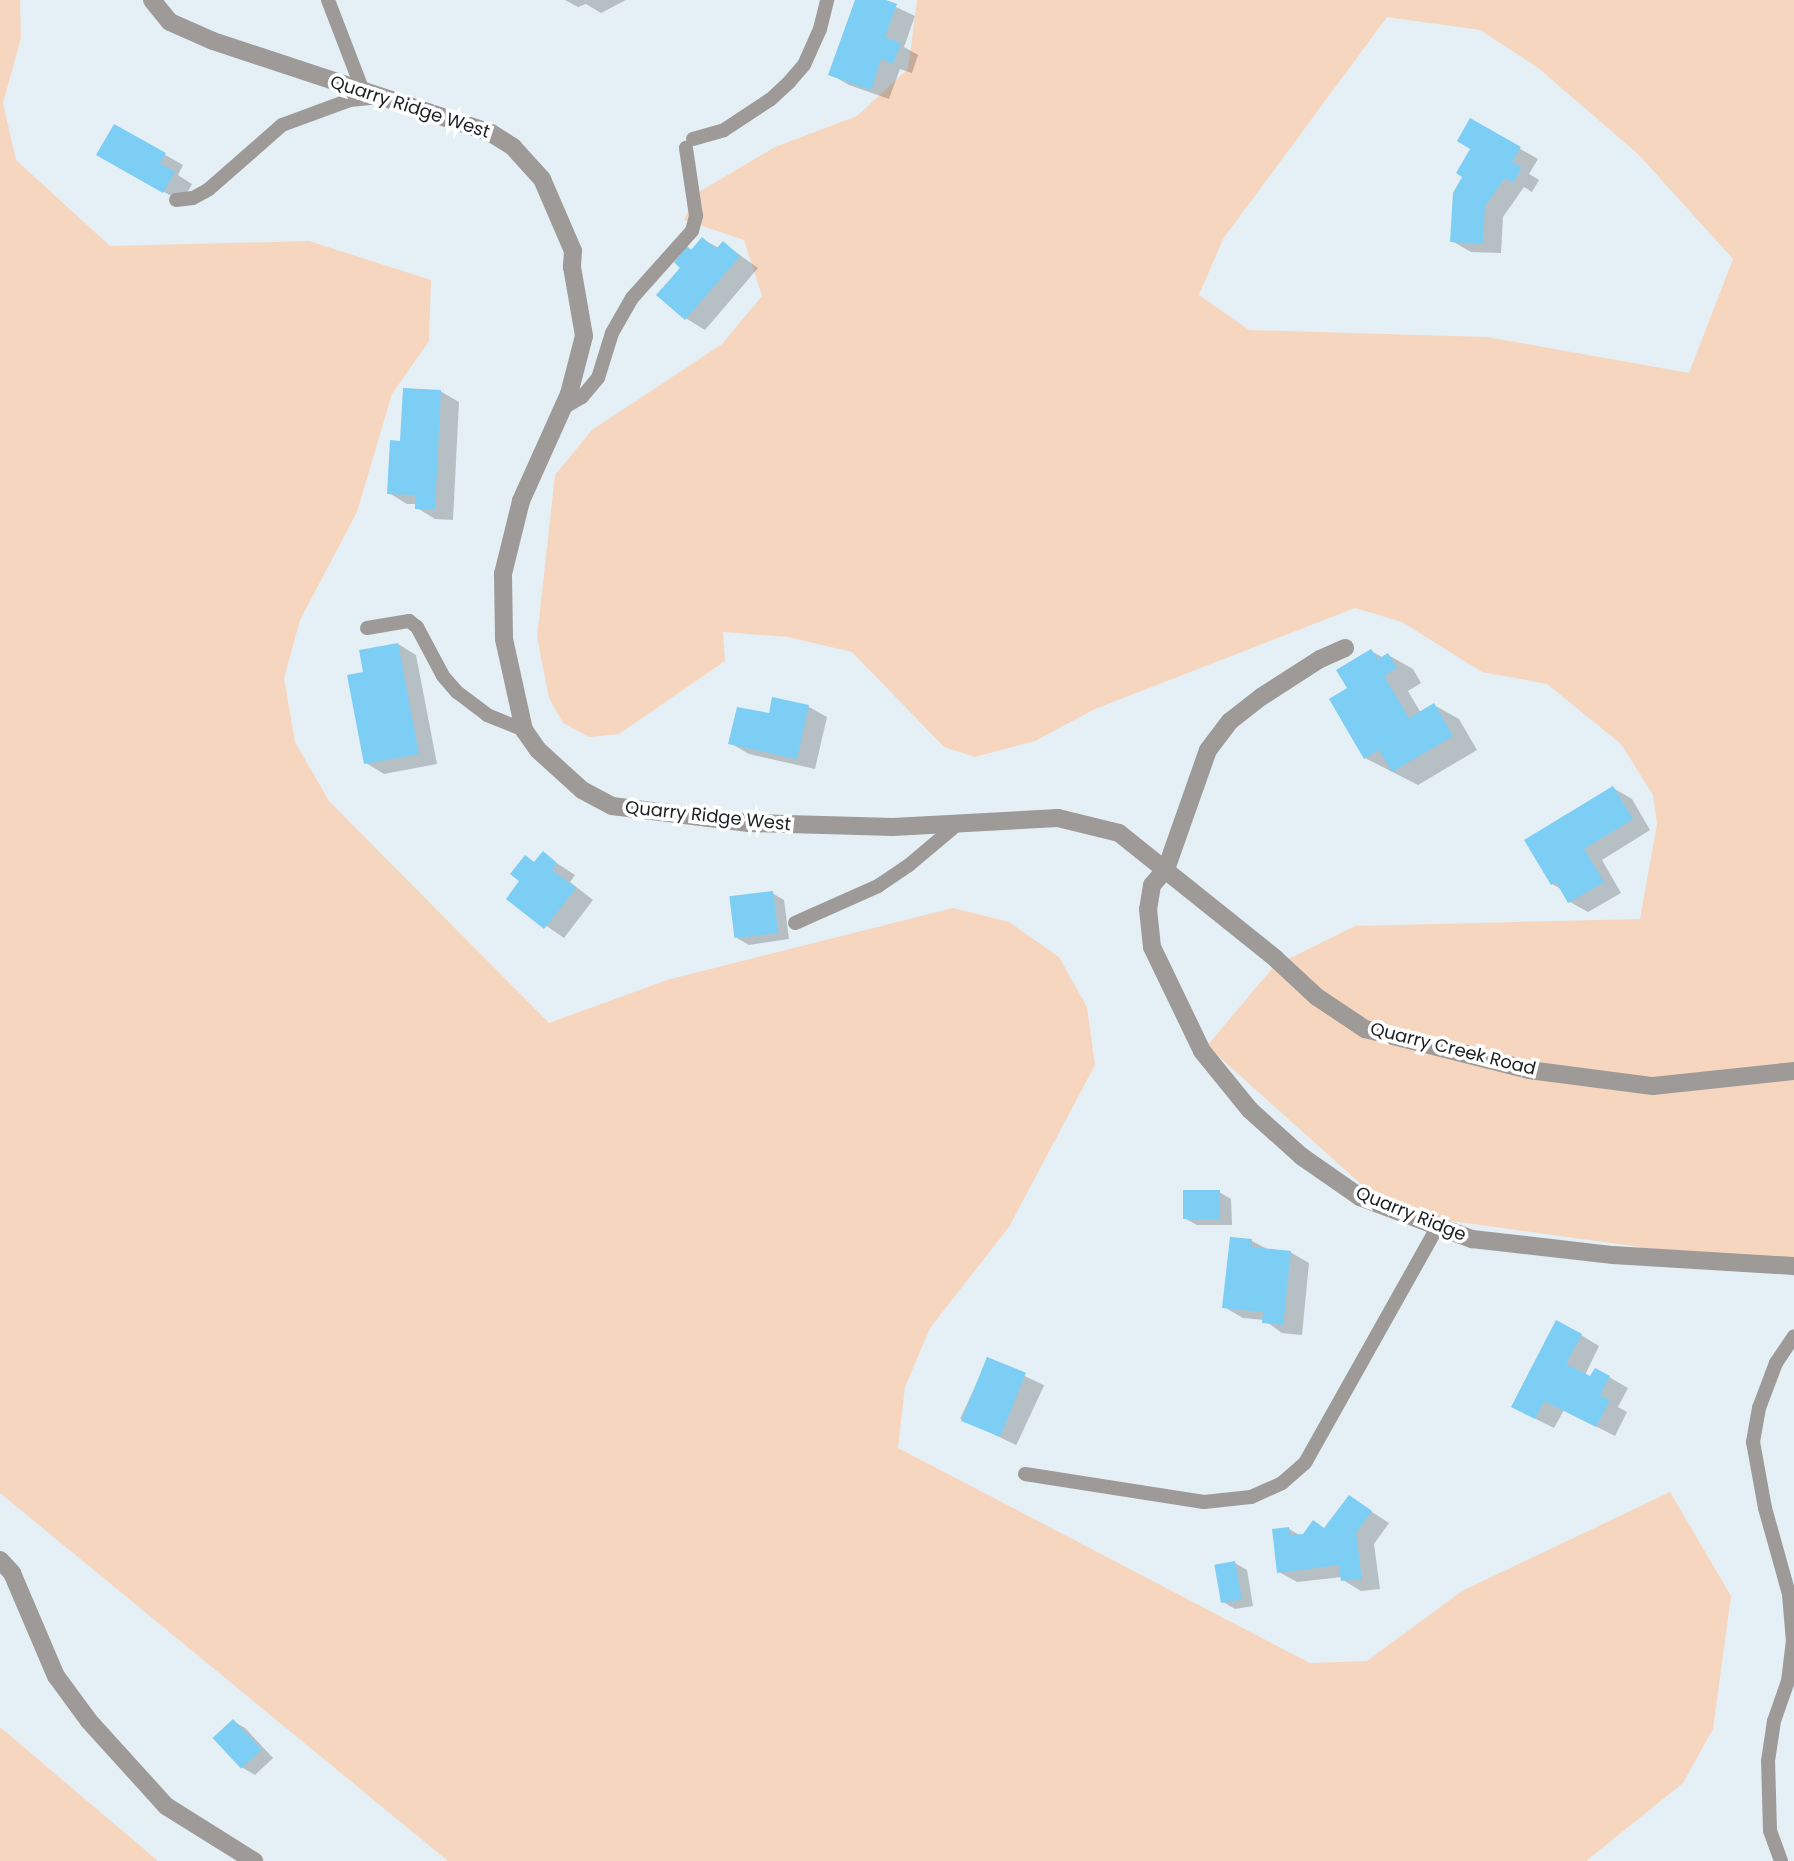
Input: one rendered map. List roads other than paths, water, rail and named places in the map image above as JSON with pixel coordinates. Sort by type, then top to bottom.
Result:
[{"type":"street","name":"Quarry Ridge West","points":[[152,0],[170,22],[181,27],[503,138],[542,180],[573,251],[572,267],[584,336],[578,366],[563,408],[521,501],[503,574],[504,639],[524,730],[557,769],[582,790],[611,806],[749,823],[893,827],[1058,818],[1119,833],[1166,869]]},
{"type":"street","name":"Quarry Ridge","points":[[1345,648],[1320,659],[1230,721],[1209,750],[1166,869],[1152,885],[1148,909],[1152,947],[1202,1051],[1250,1110],[1301,1156],[1360,1197],[1472,1239],[1613,1255],[1794,1266]]},
{"type":"street","name":"Quarry Creek Road","points":[[1166,869],[1275,958],[1317,997],[1365,1029],[1529,1070],[1653,1086],[1794,1071]]},
{"type":"street","points":[[0,1560],[12,1573],[56,1676],[89,1721],[166,1806],[254,1861]]},
{"type":"lane","points":[[176,200],[193,198],[209,189],[282,125],[370,94],[328,0]]},
{"type":"lane","points":[[563,408],[587,392],[598,377],[612,333],[632,298],[692,231],[696,216],[689,143],[724,130],[771,99],[790,80],[804,65],[820,29],[827,0]]},
{"type":"lane","points":[[368,628],[409,621],[417,626],[443,676],[457,692],[488,715],[524,730]]},
{"type":"lane","points":[[795,923],[878,886],[909,865],[959,823]]},
{"type":"lane","points":[[1025,1474],[1204,1502],[1251,1497],[1282,1483],[1306,1464],[1438,1226]]},
{"type":"lane","points":[[1781,1861],[1770,1831],[1768,1760],[1774,1721],[1788,1682],[1793,1642],[1789,1594],[1765,1508],[1754,1441],[1759,1408],[1776,1363],[1794,1336]]}]
